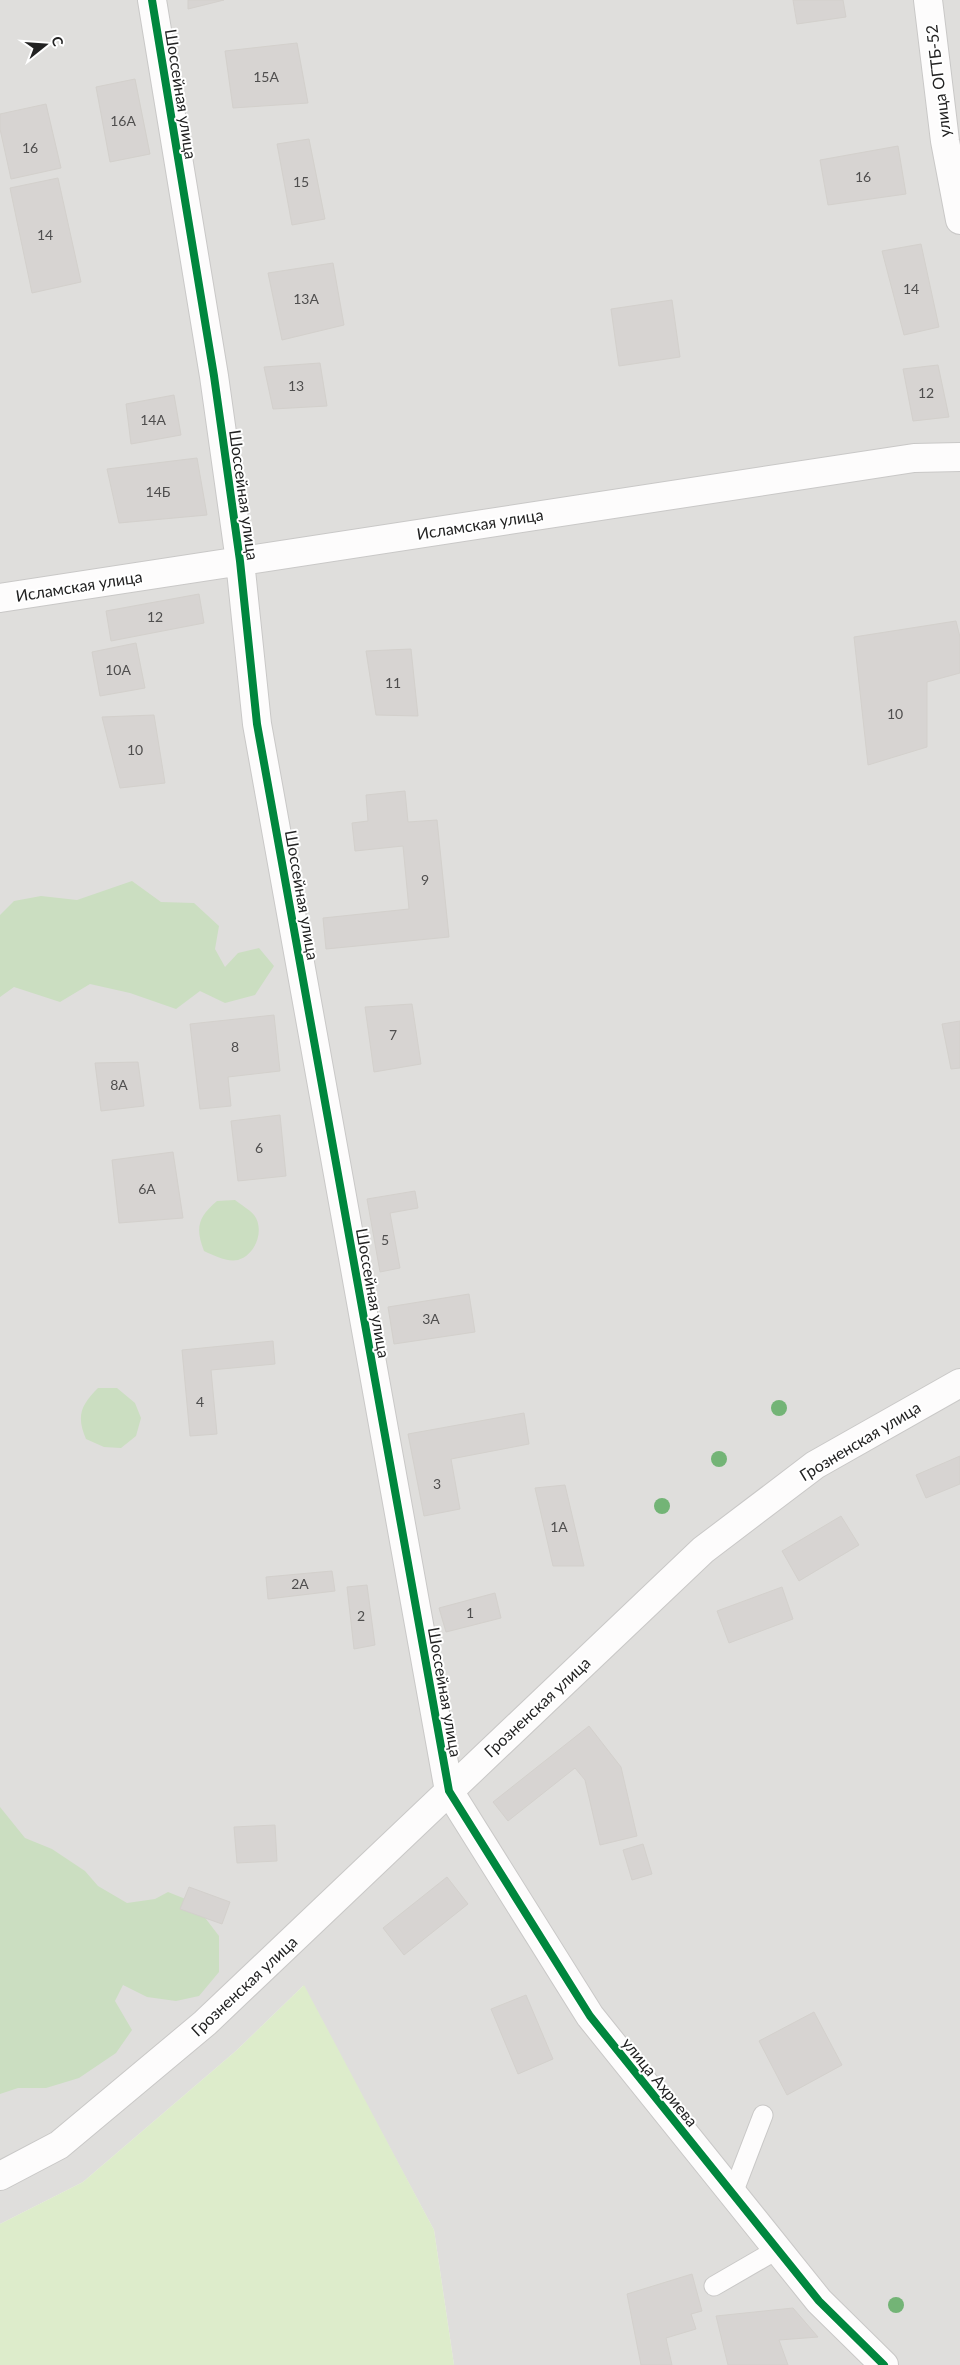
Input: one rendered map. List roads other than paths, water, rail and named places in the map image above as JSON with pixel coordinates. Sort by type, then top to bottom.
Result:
[{"type":"street","name":"Шоссейная улица","points":[[152,0],[214,376],[240,561],[257,724],[448,1791]]},
{"type":"street","name":"улица ОГТБ-52","points":[[928,0],[945,141],[960,220]]},
{"type":"street","name":"Исламская улица","points":[[0,598],[914,458],[960,457]]},
{"type":"street","name":"Грозненская улица","points":[[0,2176],[59,2146],[205,2023],[703,1550],[815,1466],[960,1383]]},
{"type":"street","name":"улица Ахриева","points":[[448,1791],[590,2016],[819,2301],[884,2365]]},
{"type":"lane","points":[[733,2194],[763,2115]]},
{"type":"lane","points":[[714,2286],[778,2249]]}]
